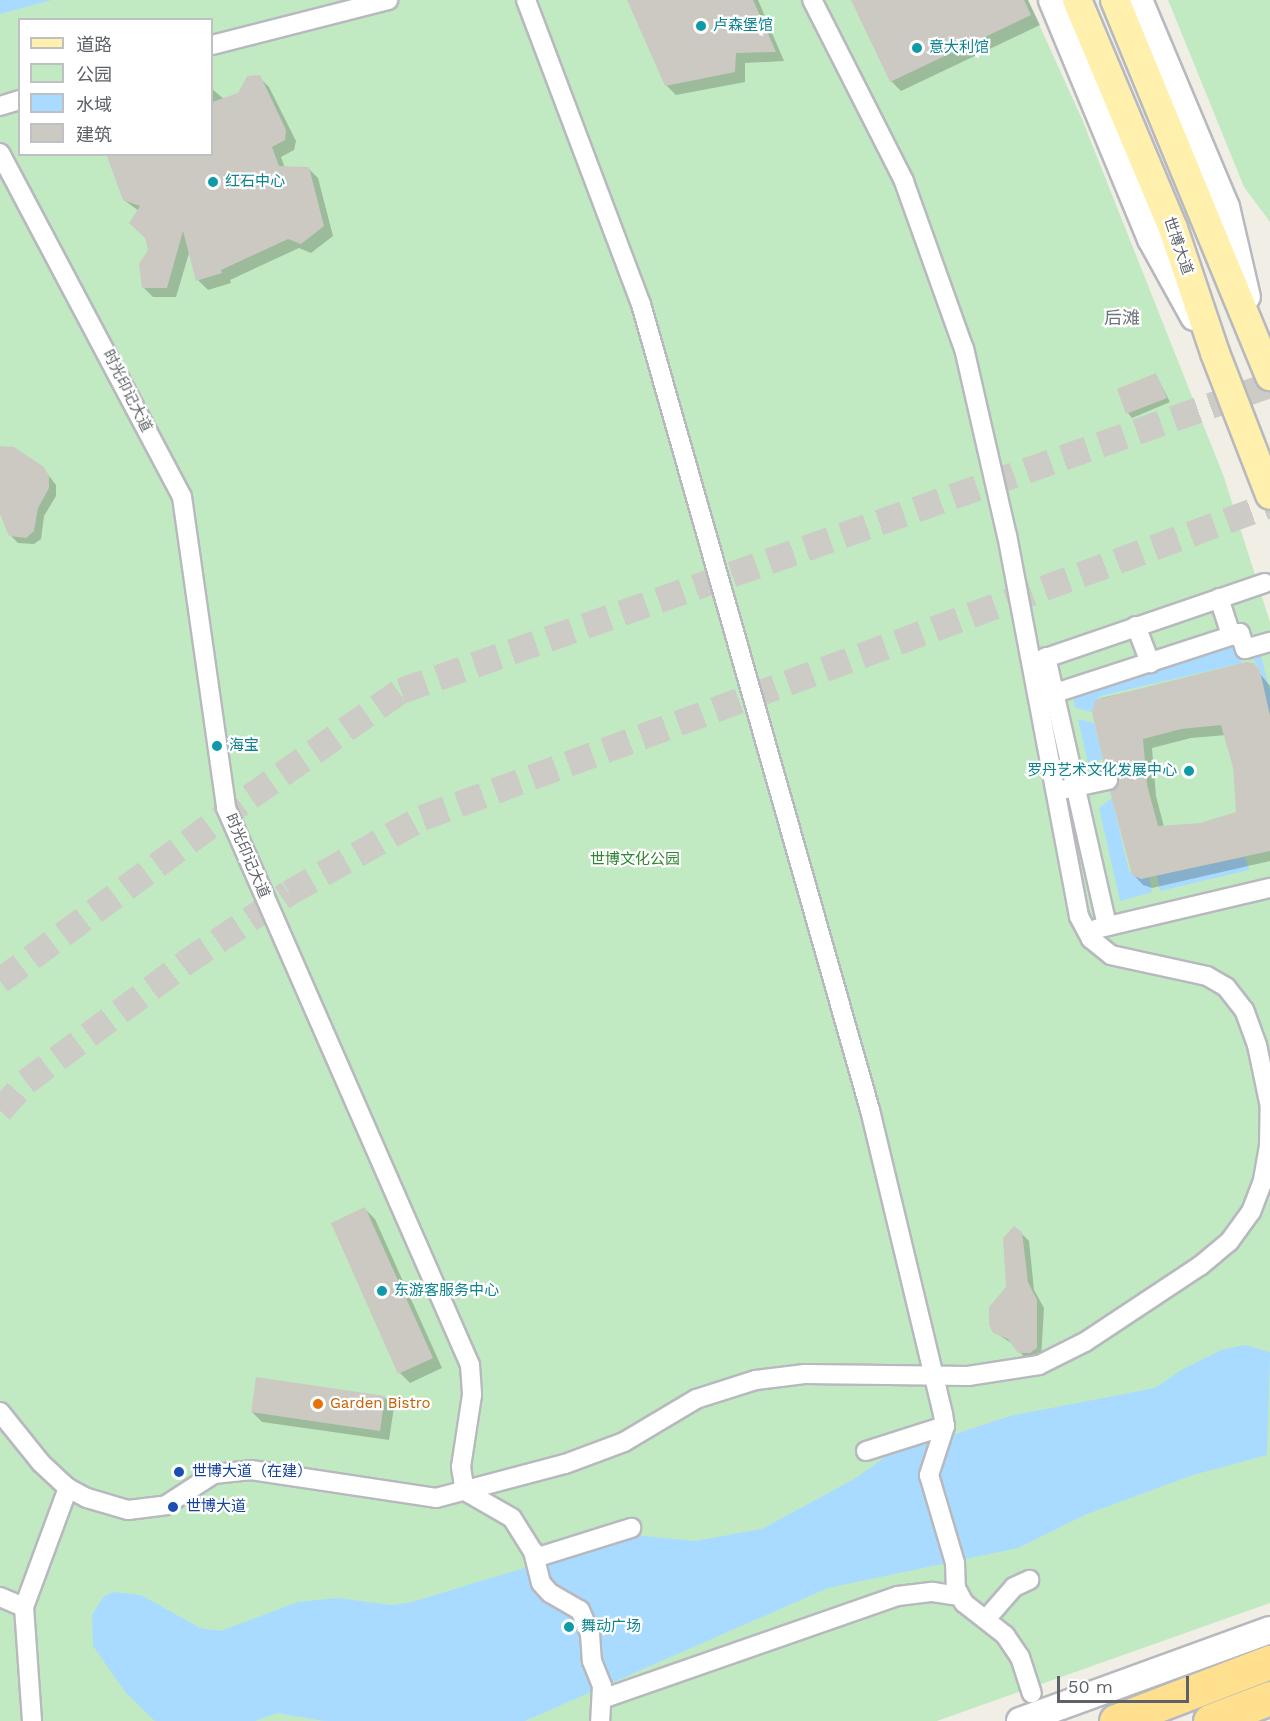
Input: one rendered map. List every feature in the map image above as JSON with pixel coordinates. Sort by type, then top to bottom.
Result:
[{"type":"highway","points":[[1116,1721],[1270,1662]]},
{"type":"highway","points":[[1210,1721],[1270,1698]]},
{"type":"main road","name":"世博大道","points":[[1077,0],[1173,228],[1215,353],[1270,495]]},
{"type":"main road","points":[[1115,0],[1270,376]]},
{"type":"street","points":[[213,45],[388,0]]},
{"type":"street","points":[[525,0],[641,304],[870,1110],[945,1426],[929,1475],[955,1563],[958,1596]]},
{"type":"street","points":[[0,1412],[41,1462],[68,1488],[128,1510],[166,1505],[214,1474],[251,1470],[423,1498],[465,1491],[565,1464],[624,1442],[696,1399],[756,1380],[805,1374],[968,1376],[1039,1365],[1085,1342],[1200,1266],[1229,1242],[1251,1212],[1263,1180],[1270,1107],[1265,1074],[1244,1010],[1226,987],[1207,976],[1124,960],[1098,946],[1085,931],[1076,904],[1054,792],[1045,697],[1038,660],[964,349],[904,181],[812,0]]},
{"type":"street","points":[[1052,0],[1151,239],[1215,353]]},
{"type":"street","points":[[1139,0],[1227,207],[1255,335]]},
{"type":"street","points":[[0,106],[18,101]]},
{"type":"street","name":"时光印记大道","points":[[0,153],[182,496],[226,808],[470,1365],[472,1395],[461,1467],[465,1491]]},
{"type":"street","points":[[1038,660],[1265,583]]},
{"type":"street","points":[[1219,598],[1231,636]]},
{"type":"street","points":[[1137,626],[1150,663]]},
{"type":"street","points":[[1045,697],[1240,633],[1245,649],[1270,642]]},
{"type":"street","points":[[1045,697],[1075,787],[1107,926]]},
{"type":"street","points":[[1054,792],[1108,780]]},
{"type":"street","points":[[1085,931],[1270,888]]},
{"type":"street","points":[[866,1451],[945,1426]]},
{"type":"street","points":[[32,1721],[24,1607],[68,1488]]},
{"type":"street","points":[[465,1491],[512,1518],[524,1532],[535,1558],[541,1583],[550,1593],[580,1610],[590,1634],[602,1699],[600,1721]]},
{"type":"street","points":[[535,1558],[631,1528]]},
{"type":"street","points":[[987,1618],[1008,1592],[1029,1580]]},
{"type":"street","points":[[602,1699],[915,1592],[958,1596],[987,1618],[1020,1657],[1032,1693]]},
{"type":"street","points":[[0,1597],[24,1607]]},
{"type":"street","points":[[1020,1721],[1270,1630]]},
{"type":"green space","name":"世博文化公园","points":[[0,0],[1028,0],[1082,119],[1224,477],[1270,622],[1270,1603],[937,1721],[0,1721]]},
{"type":"green space","points":[[1168,0],[1270,0],[1270,222],[1244,187]]},
{"type":"water","points":[[0,0],[52,0],[0,14]]},
{"type":"water","points":[[1236,641],[1242,663],[1100,696],[1092,712],[1075,708],[1073,696]]},
{"type":"water","points":[[1261,655],[1270,693],[1270,716],[1260,671],[1252,657]]},
{"type":"water","points":[[1078,719],[1094,723],[1103,759],[1088,763]]},
{"type":"water","points":[[1112,798],[1129,871],[1141,879],[1149,877],[1152,892],[1120,901],[1099,808]]},
{"type":"water","points":[[1245,857],[1249,870],[1160,891],[1157,875]]},
{"type":"water","points":[[1245,1345],[1270,1352],[1267,1455],[1193,1475],[1087,1514],[1018,1548],[828,1588],[525,1721],[324,1721],[277,1713],[255,1721],[155,1721],[126,1693],[93,1646],[92,1615],[104,1596],[113,1592],[141,1595],[200,1628],[221,1631],[298,1602],[338,1598],[391,1605],[412,1602],[633,1535],[695,1541],[762,1529],[856,1478],[885,1457],[1010,1416],[1155,1388],[1183,1369],[1221,1350]]},
{"type":"building","name":"卢森堡馆","points":[[627,0],[753,0],[776,52],[736,53],[735,72],[665,86]]},
{"type":"building","name":"意大利馆","points":[[851,0],[1024,0],[1031,15],[890,82]]},
{"type":"building","name":"红石中心","points":[[260,75],[286,130],[285,140],[272,147],[279,166],[309,167],[324,226],[301,244],[288,239],[221,270],[222,273],[196,281],[183,231],[167,288],[142,288],[139,264],[148,250],[145,238],[129,223],[140,206],[123,200],[107,156],[213,156],[213,102],[238,93],[247,76]]},
{"type":"building","points":[[1156,373],[1167,398],[1126,414],[1117,389]]},
{"type":"building","points":[[0,446],[14,447],[44,467],[49,476],[49,488],[38,508],[34,531],[26,538],[9,536],[0,514]]},
{"type":"building","points":[[1246,662],[1254,663],[1260,671],[1270,716],[1270,851],[1141,879],[1132,875],[1110,791],[1119,778],[1116,772],[1105,769],[1092,712],[1095,700]],"holes":[[[1221,725],[1233,768],[1236,812],[1200,823],[1158,826],[1147,785],[1143,739],[1181,729]]]},
{"type":"building","name":"东游客服务中心","points":[[365,1207],[433,1358],[398,1374],[331,1223]]},
{"type":"building","points":[[1014,1226],[1022,1232],[1028,1282],[1037,1300],[1037,1348],[1030,1353],[1018,1353],[1008,1339],[993,1333],[989,1325],[989,1307],[1006,1287],[1003,1238]]},
{"type":"building","name":"Garden Bistro","points":[[256,1377],[385,1396],[380,1431],[251,1412]]},
{"type":"tunnel","points":[[0,981],[250,797],[401,691],[1270,385]]},
{"type":"tunnel","points":[[0,1111],[26,1082],[185,963],[289,893],[422,818],[1270,505]]},
{"type":"place","name":"卢森堡馆","points":[[701,26]]},
{"type":"place","name":"意大利馆","points":[[917,48]]},
{"type":"place","name":"红石中心","points":[[213,182]]},
{"type":"place","name":"海宝","points":[[217,746]]},
{"type":"place","name":"罗丹艺术文化发展中心","points":[[1189,771]]},
{"type":"place","name":"东游客服务中心","points":[[382,1291]]},
{"type":"place","name":"Garden Bistro","points":[[318,1404]]},
{"type":"place","name":"世博大道（在建）","points":[[179,1472]]},
{"type":"place","name":"世博大道","points":[[173,1507]]},
{"type":"place","name":"舞动广场","points":[[569,1627]]},
{"type":"district","name":"后滩","points":[[1122,318]]}]
